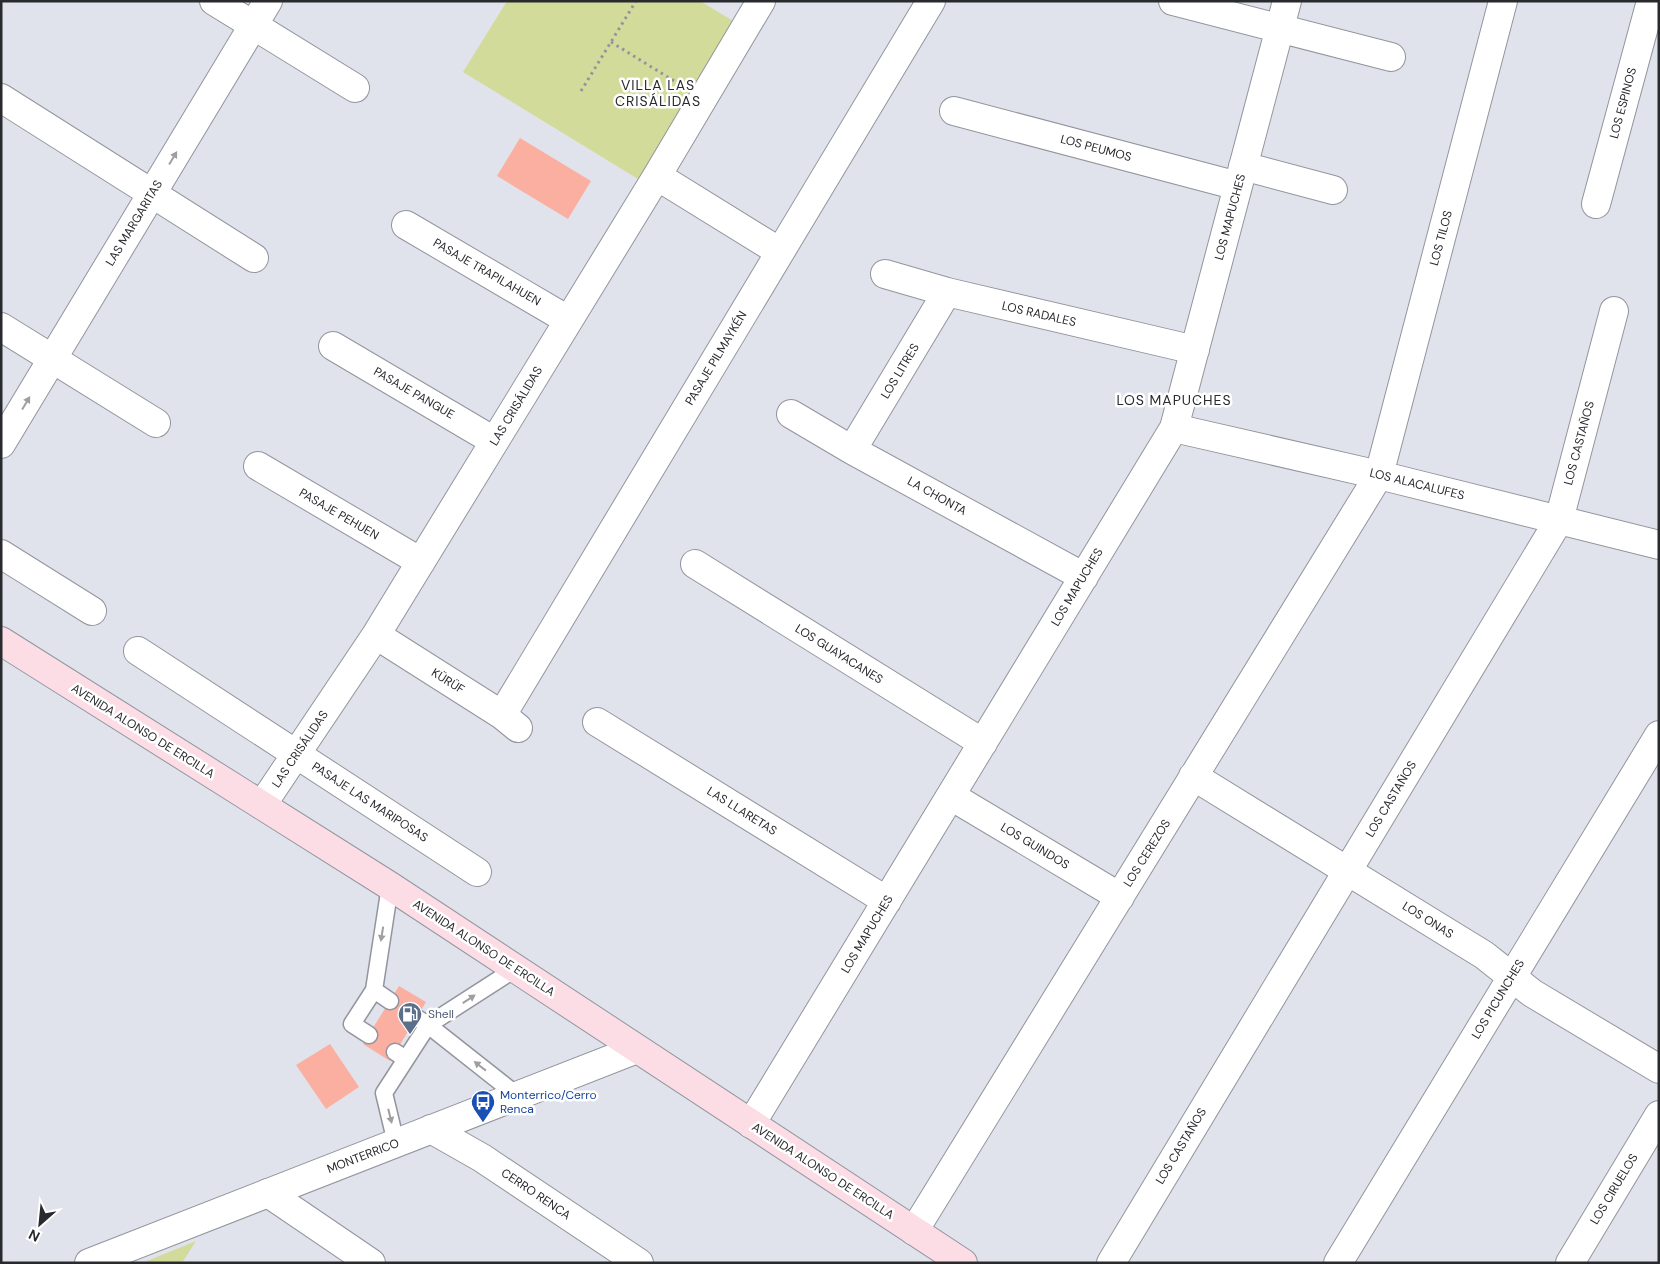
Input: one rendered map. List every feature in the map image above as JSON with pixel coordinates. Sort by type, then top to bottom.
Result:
[{"type":"main road","name":"AVENIDA ALONSO DE ERCILLA","points":[[1,642],[390,886],[963,1263]]},
{"type":"street","points":[[214,1],[355,88]]},
{"type":"street","name":"LAS MARGARITAS","points":[[1,444],[268,1]]},
{"type":"street","name":"LAS CRISÁLIDAS","points":[[262,805],[376,636],[761,1]]},
{"type":"street","name":"PASAJE PILMAYKÉN","points":[[510,721],[780,252],[931,1]]},
{"type":"street","points":[[1173,1],[1391,57]]},
{"type":"street","name":"LOS MAPUCHES","points":[[751,1124],[1174,428],[1287,1]]},
{"type":"street","name":"LOS TILOS","points":[[1379,475],[1503,1]]},
{"type":"street","name":"LOS ESPINOS","points":[[1596,204],[1651,1]]},
{"type":"street","points":[[1,98],[254,258]]},
{"type":"street","name":"LOS PEUMOS","points":[[954,111],[1241,176],[1333,190]]},
{"type":"street","points":[[656,176],[780,252]]},
{"type":"street","name":"PASAJE TRAPILAHUEN","points":[[406,225],[568,320]]},
{"type":"street","name":"LOS RADALES","points":[[885,274],[947,292],[1195,350]]},
{"type":"street","name":"LOS LITRES","points":[[852,450],[947,292]]},
{"type":"street","name":"LOS CASTAÑOS","points":[[1111,1263],[1559,520],[1614,311]]},
{"type":"street","points":[[1,327],[156,423]]},
{"type":"street","name":"PASAJE PANGUE","points":[[332,346],[494,441]]},
{"type":"street","name":"LA CHONTA","points":[[791,414],[852,450],[1084,577]]},
{"type":"street","name":"LOS ALACALUFES","points":[[1174,428],[1379,475],[1659,545]]},
{"type":"street","name":"PASAJE PEHUEN","points":[[258,466],[421,562]]},
{"type":"street","name":"LOS CEREZOS","points":[[914,1231],[1379,475]]},
{"type":"street","points":[[1,554],[92,611]]},
{"type":"street","name":"LOS GUAYACANES","points":[[695,564],[983,743]]},
{"type":"street","name":"KÜRÜF","points":[[376,636],[510,721]]},
{"type":"street","name":"PASAJE LAS MARIPOSAS","points":[[138,651],[477,872]]},
{"type":"street","name":"LAS LLARETAS","points":[[597,722],[887,901]]},
{"type":"street","name":"LOS PICUNCHES","points":[[1338,1263],[1659,735]]},
{"type":"street","name":"LOS ONAS","points":[[1194,776],[1484,955],[1532,992],[1659,1069]]},
{"type":"street","name":"LOS GUINDOS","points":[[951,796],[1120,897]]},
{"type":"street","name":"MONTERRICO","points":[[89,1263],[637,1049]]},
{"type":"street","name":"LOS CIRUELOS","points":[[1570,1263],[1659,1115]]},
{"type":"street","name":"CERRO RENCA","points":[[432,1129],[482,1158],[639,1263]]},
{"type":"street","points":[[268,1193],[368,1262]]},
{"type":"lane","points":[[369,1035],[352,1024],[374,990],[390,886]]},
{"type":"lane","points":[[396,1143],[384,1093],[401,1056],[423,1022],[515,969]]},
{"type":"lane","points":[[374,990],[390,1001]]},
{"type":"lane","points":[[423,1022],[518,1096]]},
{"type":"path","points":[[581,91],[636,1]]},
{"type":"path","points":[[611,42],[703,99]]},
{"type":"green space","name":"VILLA LAS CRISÁLIDAS","points":[[507,1],[700,1],[735,22],[638,179],[463,72]]},
{"type":"green space","points":[[196,1241],[182,1263],[142,1263]]},
{"type":"building","points":[[520,138],[591,181],[568,219],[497,176]]},
{"type":"building","points":[[399,986],[426,1002],[390,1061],[363,1044]]},
{"type":"building","points":[[330,1044],[359,1087],[326,1109],[296,1065]]},
{"type":"place","name":"Shell","points":[[410,1035]]},
{"type":"place","name":"Monterrico/Cerro Renca","points":[[483,1123]]},
{"type":"district","name":"VILLA LAS CRISÁLIDAS","points":[[658,94]]},
{"type":"district","name":"LOS MAPUCHES","points":[[1174,400]]}]
